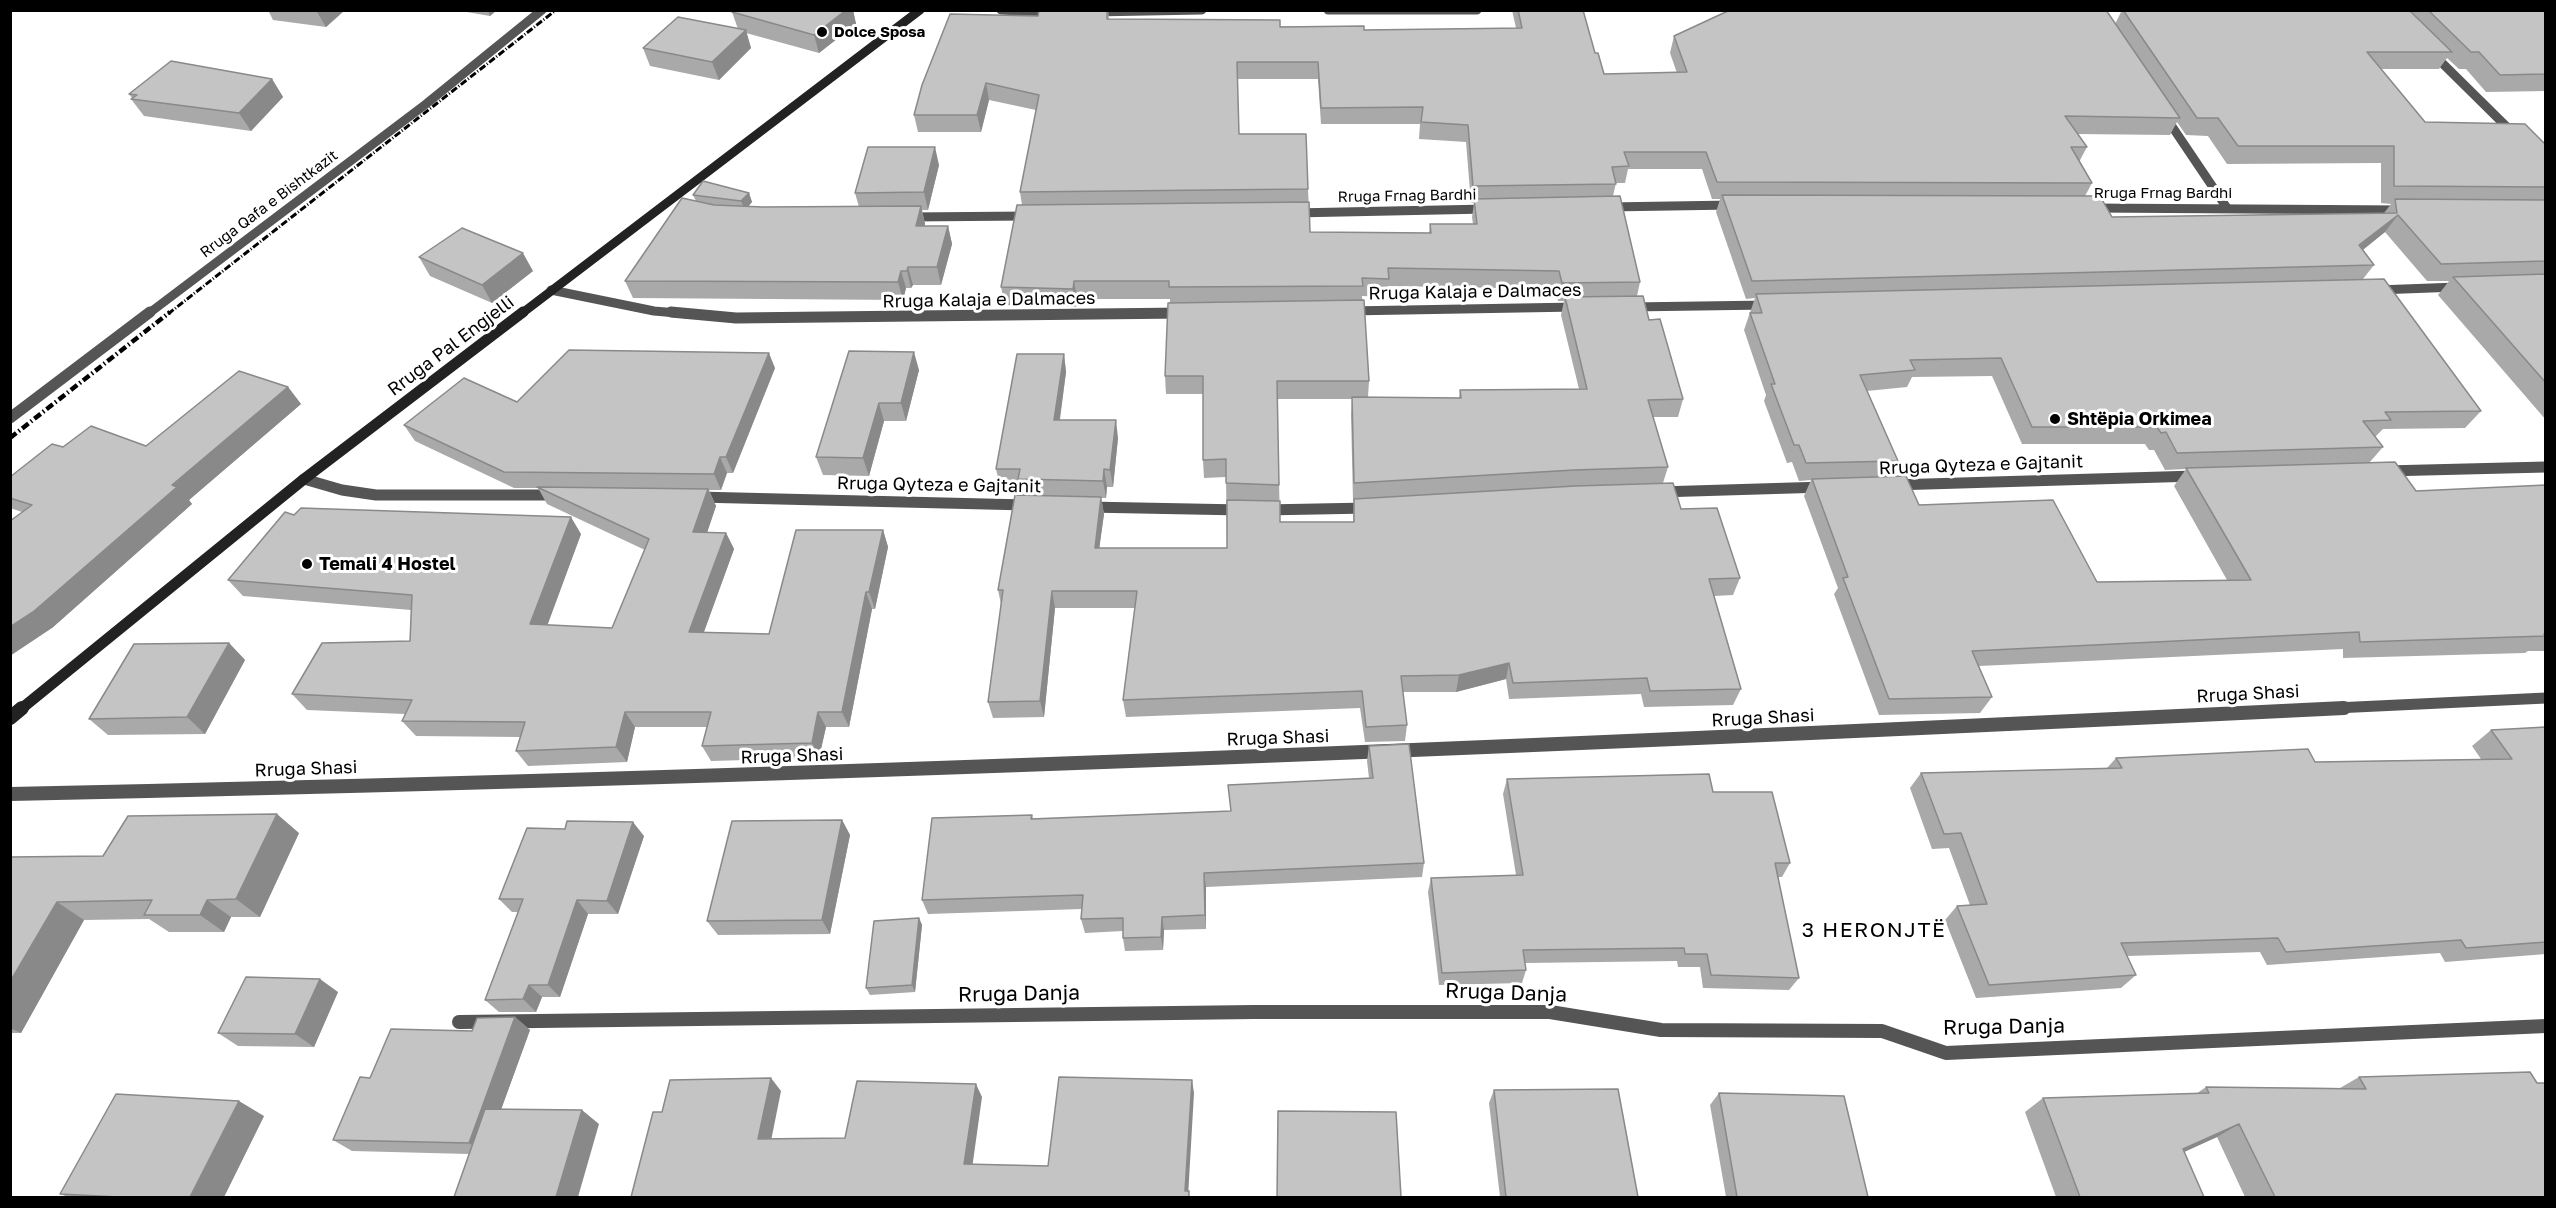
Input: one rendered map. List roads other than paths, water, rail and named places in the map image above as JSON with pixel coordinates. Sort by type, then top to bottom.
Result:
[{"type":"main road","name":"Rruga Pal Engjelli","points":[[10,718],[304,479],[551,290],[671,205],[920,10]]},
{"type":"street","name":"Rruga Qafa e Bishtkazit","points":[[10,418],[426,104],[542,10]]},
{"type":"street","points":[[1001,10],[1021,14],[1066,13]]},
{"type":"street","points":[[1077,12],[1202,10]]},
{"type":"street","points":[[1328,10],[1477,10]]},
{"type":"street","points":[[2422,43],[2521,140]]},
{"type":"street","points":[[2162,111],[2227,208]]},
{"type":"street","points":[[1599,207],[1741,205]]},
{"type":"street","name":"Rruga Frnag Bardhi","points":[[2079,207],[2416,210]]},
{"type":"street","name":"Rruga Frnag Bardhi","points":[[1286,213],[1494,209]]},
{"type":"street","points":[[898,217],[1040,216]]},
{"type":"street","points":[[2368,290],[2474,287]]},
{"type":"street","name":"Rruga Kalaja e Dalmaces","points":[[551,290],[654,311],[736,318],[1201,313]]},
{"type":"street","points":[[1619,307],[1786,304]]},
{"type":"street","name":"Rruga Kalaja e Dalmaces","points":[[1332,311],[1583,307]]},
{"type":"street","points":[[2373,471],[2546,467]]},
{"type":"street","name":"Rruga Qyteza e Gajtanit","points":[[1876,486],[2207,476]]},
{"type":"street","points":[[304,479],[342,490],[376,495],[565,495]]},
{"type":"street","points":[[1641,493],[1840,487]]},
{"type":"street","name":"Rruga Qyteza e Gajtanit","points":[[684,497],[1044,506]]},
{"type":"street","points":[[1080,507],[1316,511],[1385,507]]},
{"type":"street","name":"Rruga Shasi","points":[[10,794],[969,769],[1665,741],[2546,698]]},
{"type":"street","name":"Rruga Danja","points":[[459,1022],[1254,1012],[1550,1012],[1661,1030],[1882,1031],[1946,1053],[2546,1026]]},
{"type":"railway","points":[[168,314],[556,10]]},
{"type":"railway","points":[[10,438],[170,312]]},
{"type":"place","name":"Dolce Sposa","points":[[822,32]]},
{"type":"place","name":"Shtëpia Orkimea","points":[[2055,419]]},
{"type":"place","name":"Temali 4 Hostel","points":[[307,564]]},
{"type":"district","name":"3 HERONJTË","points":[[1874,930]]}]
